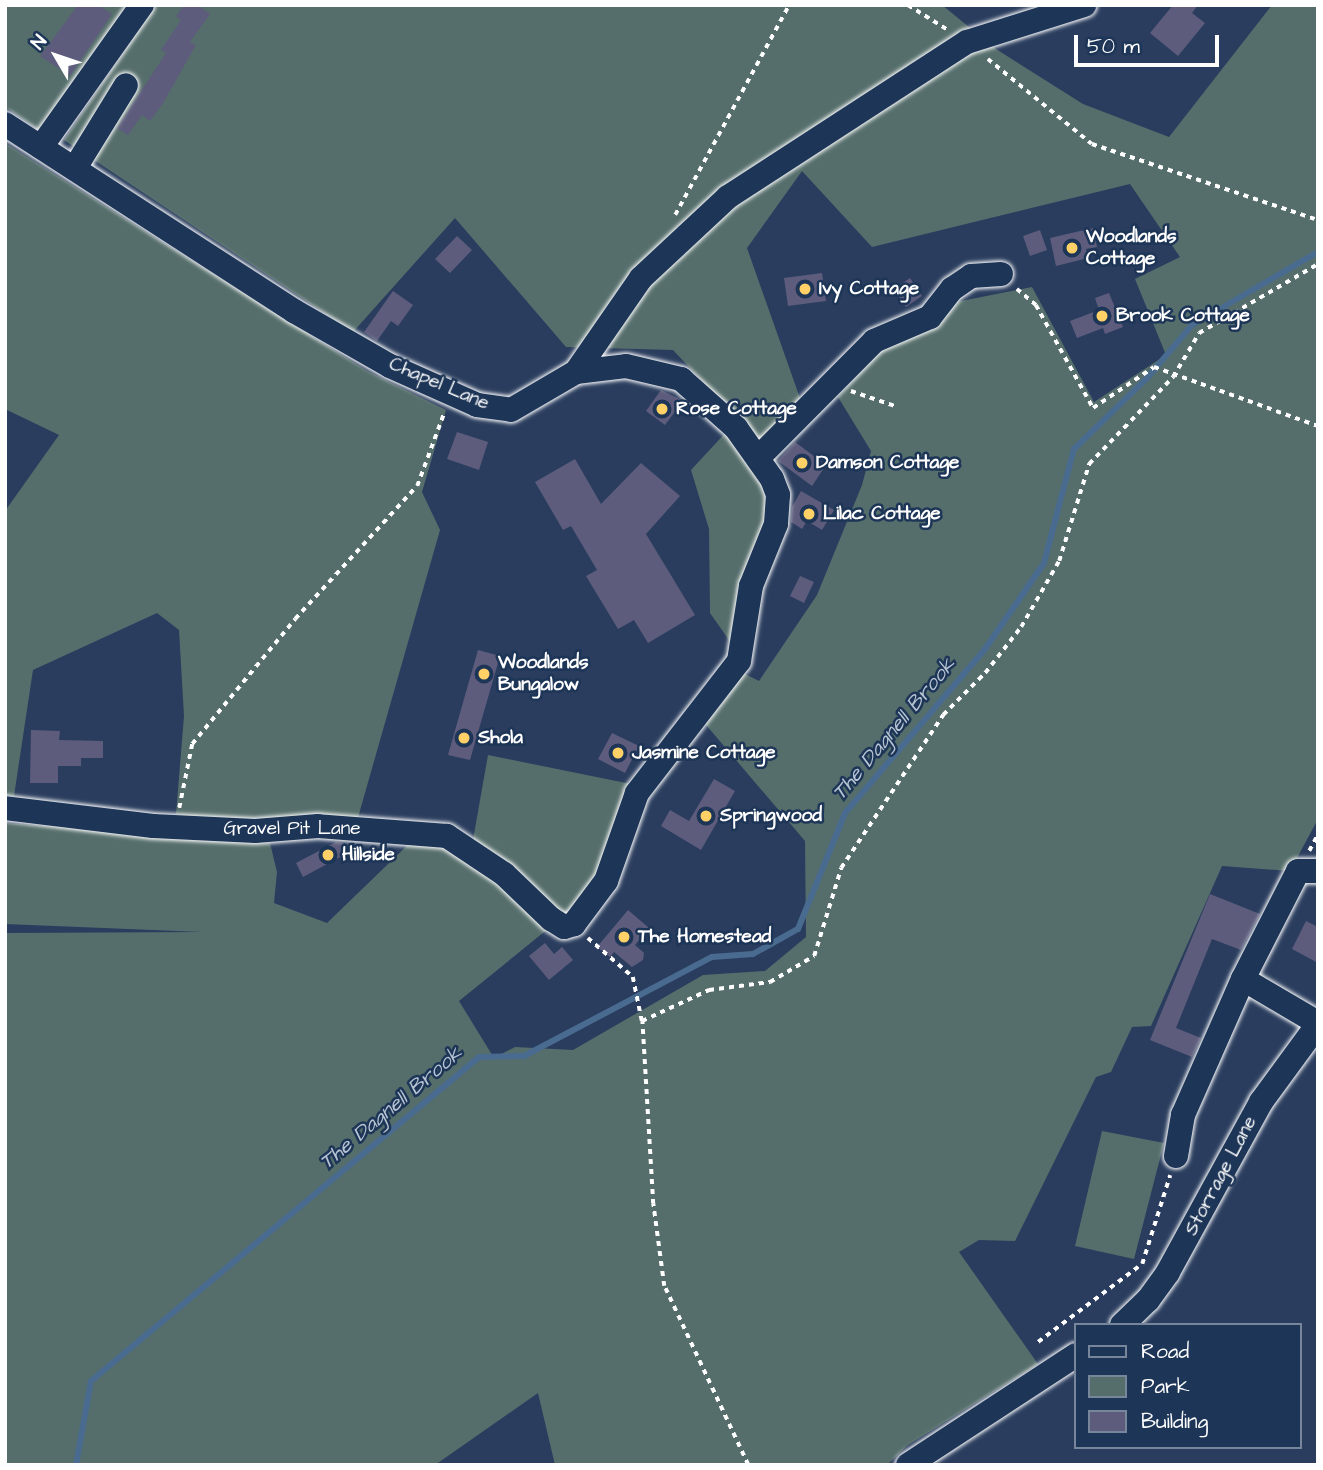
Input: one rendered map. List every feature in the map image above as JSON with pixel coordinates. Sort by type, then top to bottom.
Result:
[{"type":"street","points":[[41,147],[142,5]]},
{"type":"street","points":[[576,372],[641,278],[728,197],[967,42],[1084,5]]},
{"type":"street","points":[[75,168],[126,85]]},
{"type":"street","name":"Chapel Lane","points":[[5,124],[293,310],[390,366],[478,405],[512,410],[576,372],[626,366],[681,379],[722,414],[758,458],[778,495],[776,524],[751,586],[740,662],[637,793],[606,881],[563,921]]},
{"type":"street","points":[[758,458],[839,380],[874,341],[930,317],[952,289],[971,276],[1001,274]]},
{"type":"street","name":"Gravel Pit Lane","points":[[5,808],[174,827],[255,831],[330,827],[447,836],[504,874],[563,921]]},
{"type":"street","points":[[1176,1156],[1183,1115],[1243,979],[1298,871],[1318,871]]},
{"type":"street","points":[[1243,979],[1318,1024]]},
{"type":"street","name":"Storrage Lane","points":[[1124,1323],[1148,1300],[1168,1272],[1261,1102],[1318,1024]]},
{"type":"street","points":[[908,1465],[1074,1356]]},
{"type":"path","points":[[673,219],[789,5]]},
{"type":"path","points":[[908,5],[967,42],[1092,144],[1318,220]]},
{"type":"path","points":[[642,1021],[709,990],[770,982],[814,956],[841,868],[943,715],[985,673],[1021,627],[1059,561],[1089,464],[1173,377],[1199,333],[1318,264]]},
{"type":"path","points":[[1001,274],[1036,305],[1093,408],[1154,367],[1173,377],[1318,426]]},
{"type":"path","points":[[839,380],[856,397],[895,406]]},
{"type":"path","points":[[174,827],[192,744],[295,619],[417,486],[451,393]]},
{"type":"path","points":[[563,921],[633,977],[642,1021],[653,1204],[663,1286],[748,1465]]},
{"type":"path","points":[[1038,1342],[1142,1264],[1176,1156]]},
{"type":"green space","points":[[5,5],[129,5],[39,130],[5,107]]},
{"type":"green space","points":[[156,5],[942,5],[996,49],[1083,104],[1169,137],[1272,5],[1318,5],[1318,819],[1290,871],[1222,866],[1151,1026],[1132,1027],[1111,1072],[1096,1077],[1015,1241],[979,1240],[959,1252],[1038,1364],[908,1445],[887,1465],[555,1465],[538,1393],[435,1465],[5,1465],[5,933],[202,932],[5,924],[5,823],[270,843],[277,872],[274,903],[327,923],[416,837],[465,853],[549,928],[459,1001],[494,1058],[515,1047],[573,1050],[703,975],[765,971],[806,937],[805,841],[701,719],[743,673],[759,681],[817,595],[862,485],[871,451],[838,397],[878,354],[956,302],[1032,287],[1094,402],[1166,355],[1135,279],[1180,257],[1130,184],[872,247],[802,171],[747,248],[801,401],[761,443],[673,350],[566,347],[455,218],[353,332],[64,140]]},
{"type":"green space","points":[[5,143],[367,371],[446,410],[422,492],[440,530],[357,821],[238,823],[176,814],[184,716],[179,630],[157,613],[33,670],[14,796],[5,795],[5,511],[59,435],[5,409]]},
{"type":"green space","points":[[727,431],[772,492],[736,650],[710,613],[709,529],[691,470]]},
{"type":"green space","points":[[488,755],[631,784],[602,875],[565,918],[473,840]]},
{"type":"green space","points":[[1102,1131],[1164,1143],[1134,1259],[1075,1246]]},
{"type":"building","points":[[78,5],[98,5],[112,14],[70,76],[40,56]]},
{"type":"building","points":[[184,5],[197,5],[210,14],[190,42],[196,45],[163,103],[150,121],[142,115],[128,135],[117,128],[166,53],[161,50],[181,20],[176,16]]},
{"type":"building","points":[[1173,5],[1198,5],[1192,13],[1205,23],[1178,56],[1150,33]]},
{"type":"building","name":"Woodlands Cottage","points":[[1093,228],[1097,247],[1086,249],[1088,258],[1056,266],[1050,238]]},
{"type":"building","points":[[1040,230],[1047,250],[1030,256],[1023,236]]},
{"type":"building","points":[[457,236],[472,250],[450,273],[435,259]]},
{"type":"building","name":"Ivy Cottage","points":[[822,273],[826,301],[788,306],[784,278]]},
{"type":"building","points":[[910,278],[922,296],[906,307],[894,289]]},
{"type":"building","points":[[393,291],[413,305],[398,326],[391,321],[377,341],[364,332]]},
{"type":"building","name":"Brook Cottage","points":[[1109,293],[1123,327],[1105,334],[1103,328],[1077,338],[1070,321],[1099,310],[1095,298]]},
{"type":"building","name":"Rose Cottage","points":[[661,390],[683,401],[665,425],[646,411]]},
{"type":"building","points":[[457,432],[488,442],[479,470],[447,459]]},
{"type":"building","name":"Damson Cottage","points":[[795,442],[826,465],[812,486],[778,461]]},
{"type":"building","points":[[575,459],[601,504],[641,463],[680,496],[646,534],[695,615],[648,643],[634,620],[618,629],[586,576],[597,570],[571,526],[563,530],[535,482]]},
{"type":"building","name":"Lilac Cottage","points":[[801,491],[834,510],[822,530],[807,521],[802,529],[791,522],[792,507]]},
{"type":"building","points":[[800,576],[814,582],[804,603],[790,596]]},
{"type":"building","points":[[478,650],[500,656],[470,760],[448,755]]},
{"type":"building","points":[[31,730],[60,731],[59,740],[103,741],[103,758],[81,758],[81,766],[58,766],[58,783],[30,783]]},
{"type":"building","name":"Jasmine Cottage","points":[[612,733],[639,746],[625,773],[598,759]]},
{"type":"building","name":"Springwood","points":[[714,779],[735,791],[701,850],[661,826],[670,810],[689,821]]},
{"type":"building","name":"Hillside","points":[[336,842],[359,847],[303,877],[296,863]]},
{"type":"building","points":[[1210,894],[1260,914],[1241,950],[1212,939],[1176,1028],[1201,1038],[1192,1057],[1150,1040]]},
{"type":"building","name":"The Homestead","points":[[628,910],[649,928],[635,945],[644,953],[643,960],[632,967],[614,952],[610,957],[597,947]]},
{"type":"building","points":[[1306,921],[1318,927],[1318,963],[1292,949]]},
{"type":"building","points":[[545,943],[554,954],[562,947],[573,960],[549,980],[529,956]]},
{"type":"waterway","name":"The Dagnell Brook","points":[[76,1465],[91,1381],[479,1057],[524,1056],[712,957],[753,954],[798,929],[845,813],[985,649],[1044,563],[1074,449],[1148,377],[1192,325],[1318,252]]},
{"type":"place","name":"Woodlands Cottage","points":[[1072,248]]},
{"type":"place","name":"Ivy Cottage","points":[[805,289]]},
{"type":"place","name":"Brook Cottage","points":[[1102,316]]},
{"type":"place","name":"Rose Cottage","points":[[662,409]]},
{"type":"place","name":"Damson Cottage","points":[[802,463]]},
{"type":"place","name":"Lilac Cottage","points":[[809,514]]},
{"type":"place","name":"Woodlands Bungalow","points":[[484,674]]},
{"type":"place","name":"Shola","points":[[464,738]]},
{"type":"place","name":"Jasmine Cottage","points":[[618,753]]},
{"type":"place","name":"Springwood","points":[[706,816]]},
{"type":"place","name":"Hillside","points":[[328,855]]},
{"type":"place","name":"The Homestead","points":[[624,937]]}]
